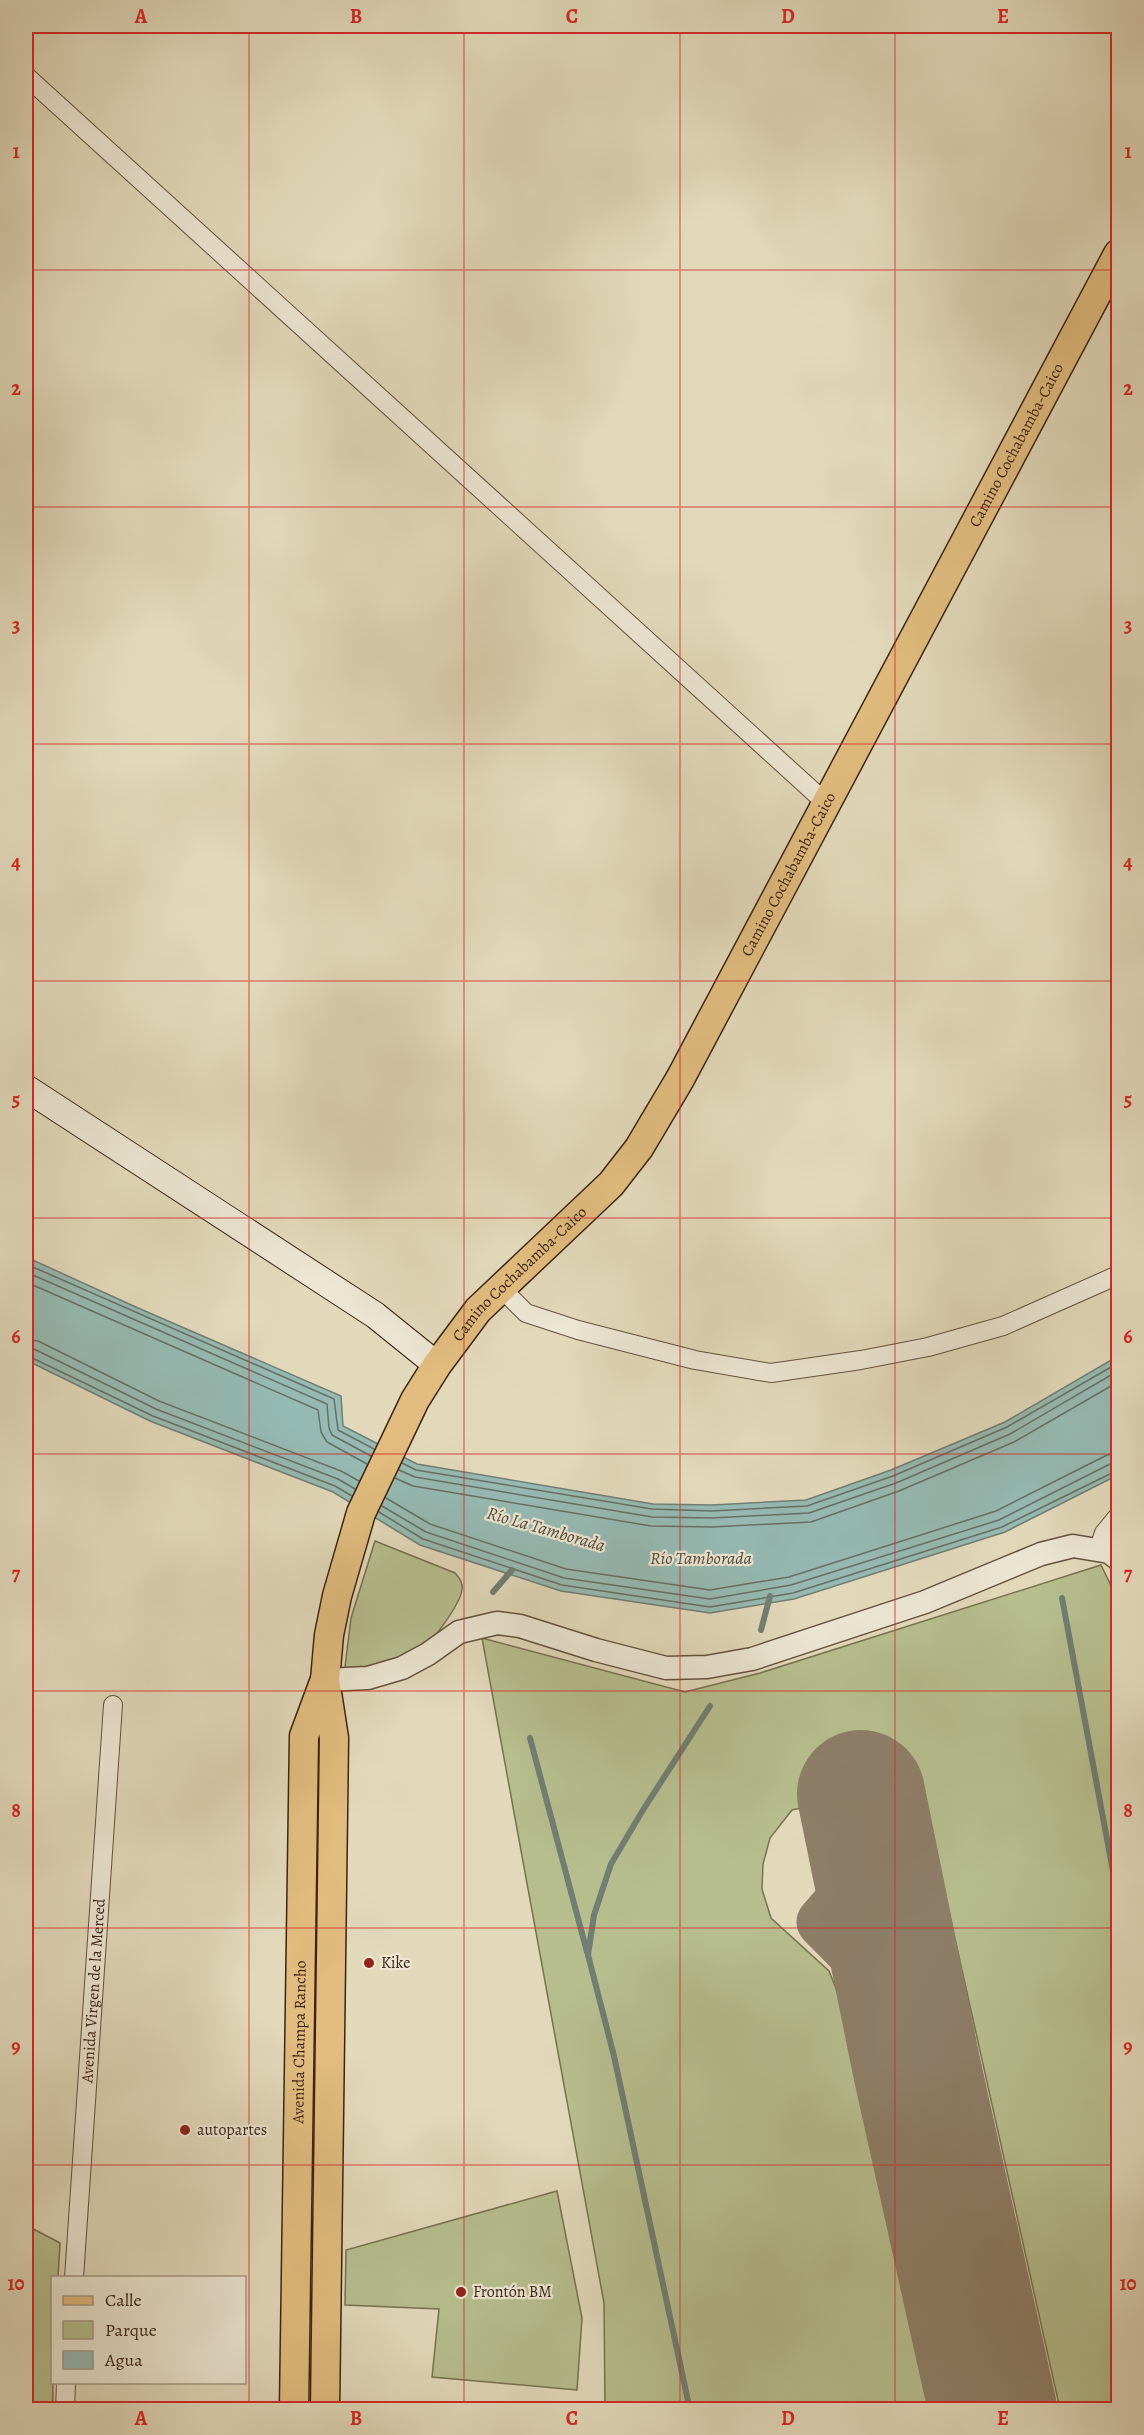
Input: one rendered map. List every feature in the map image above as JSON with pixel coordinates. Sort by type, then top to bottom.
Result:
[{"type":"main road","name":"Camino Cochabamba-Caico","points":[[361,1513],[415,1400],[437,1365],[478,1310],[611,1184],[639,1148],[680,1079],[1119,254]]},
{"type":"main road","points":[[26,1088],[375,1315],[437,1365]]},
{"type":"main road","name":"Avenida Champa Rancho","points":[[325,2409],[334,1738],[325,1680],[329,1635],[337,1596],[361,1513]]},
{"type":"main road","name":"Avenida Champa Rancho","points":[[294,2409],[304,1736],[325,1680]]},
{"type":"main road","points":[[299,2003],[329,2002]]},
{"type":"main road","points":[[296,2287],[327,2288]]},
{"type":"street","points":[[26,76],[826,803]]},
{"type":"street","points":[[501,1288],[526,1313],[578,1330],[695,1360],[771,1373],[861,1360],[928,1347],[1003,1326],[1119,1275]]},
{"type":"street","points":[[325,1680],[368,1678],[402,1668],[429,1654],[459,1632],[497,1623],[520,1626],[596,1650],[666,1668],[707,1667],[752,1659],[925,1602],[1041,1554],[1073,1546],[1108,1555],[1104,1533],[1119,1516]]},
{"type":"street","name":"Avenida Virgen de la Merced","points":[[74,2276],[113,1705]]},
{"type":"street","points":[[65,2409],[66,2384]]},
{"type":"green space","points":[[375,1541],[455,1573],[462,1583],[462,1592],[447,1620],[420,1650],[386,1665],[349,1671],[345,1667],[351,1618]]},
{"type":"green space","points":[[1101,1565],[1118,1600],[1118,2409],[1060,2409],[920,1782],[792,1810],[770,1838],[763,1864],[762,1889],[771,1918],[829,1971],[839,1996],[932,2409],[605,2409],[604,2303],[482,1638],[685,1692],[760,1673]]},
{"type":"green space","points":[[313,1738],[321,1738],[319,1988],[311,1988]]},
{"type":"green space","points":[[311,2018],[318,2018],[313,2257],[306,2257]]},
{"type":"green space","name":"Frontón BM","points":[[557,2191],[582,2318],[577,2390],[432,2377],[439,2309],[345,2305],[346,2250]]},
{"type":"green space","points":[[26,2225],[60,2243],[58,2276],[51,2276],[53,2409],[26,2409]]},
{"type":"water","name":"Río Tamborada","points":[[26,1257],[341,1396],[343,1426],[417,1464],[653,1504],[712,1505],[806,1500],[891,1470],[1005,1422],[1118,1356],[1118,1475],[1005,1532],[794,1599],[710,1613],[561,1591],[420,1545],[333,1492],[150,1421],[26,1360]]},
{"type":"waterway","points":[[493,1592],[512,1570]]},
{"type":"waterway","points":[[761,1630],[770,1596]]},
{"type":"waterway","points":[[1062,1598],[1118,1898]]},
{"type":"waterway","points":[[690,2410],[614,2056],[588,1955],[594,1915],[611,1864],[710,1706]]},
{"type":"waterway","points":[[530,1738],[587,1952]]},
{"type":"taxiway","points":[[842,1899],[822,1922],[895,1996],[910,2036]]},
{"type":"runway","points":[[861,1794],[917,2069],[993,2410]]},
{"type":"place","name":"Kike","points":[[369,1963]]},
{"type":"place","name":"autopartes","points":[[185,2130]]},
{"type":"place","name":"Frontón BM","points":[[461,2292]]},
{"type":"water label","name":"Río La Tamborada","points":[[546,1529]]}]
